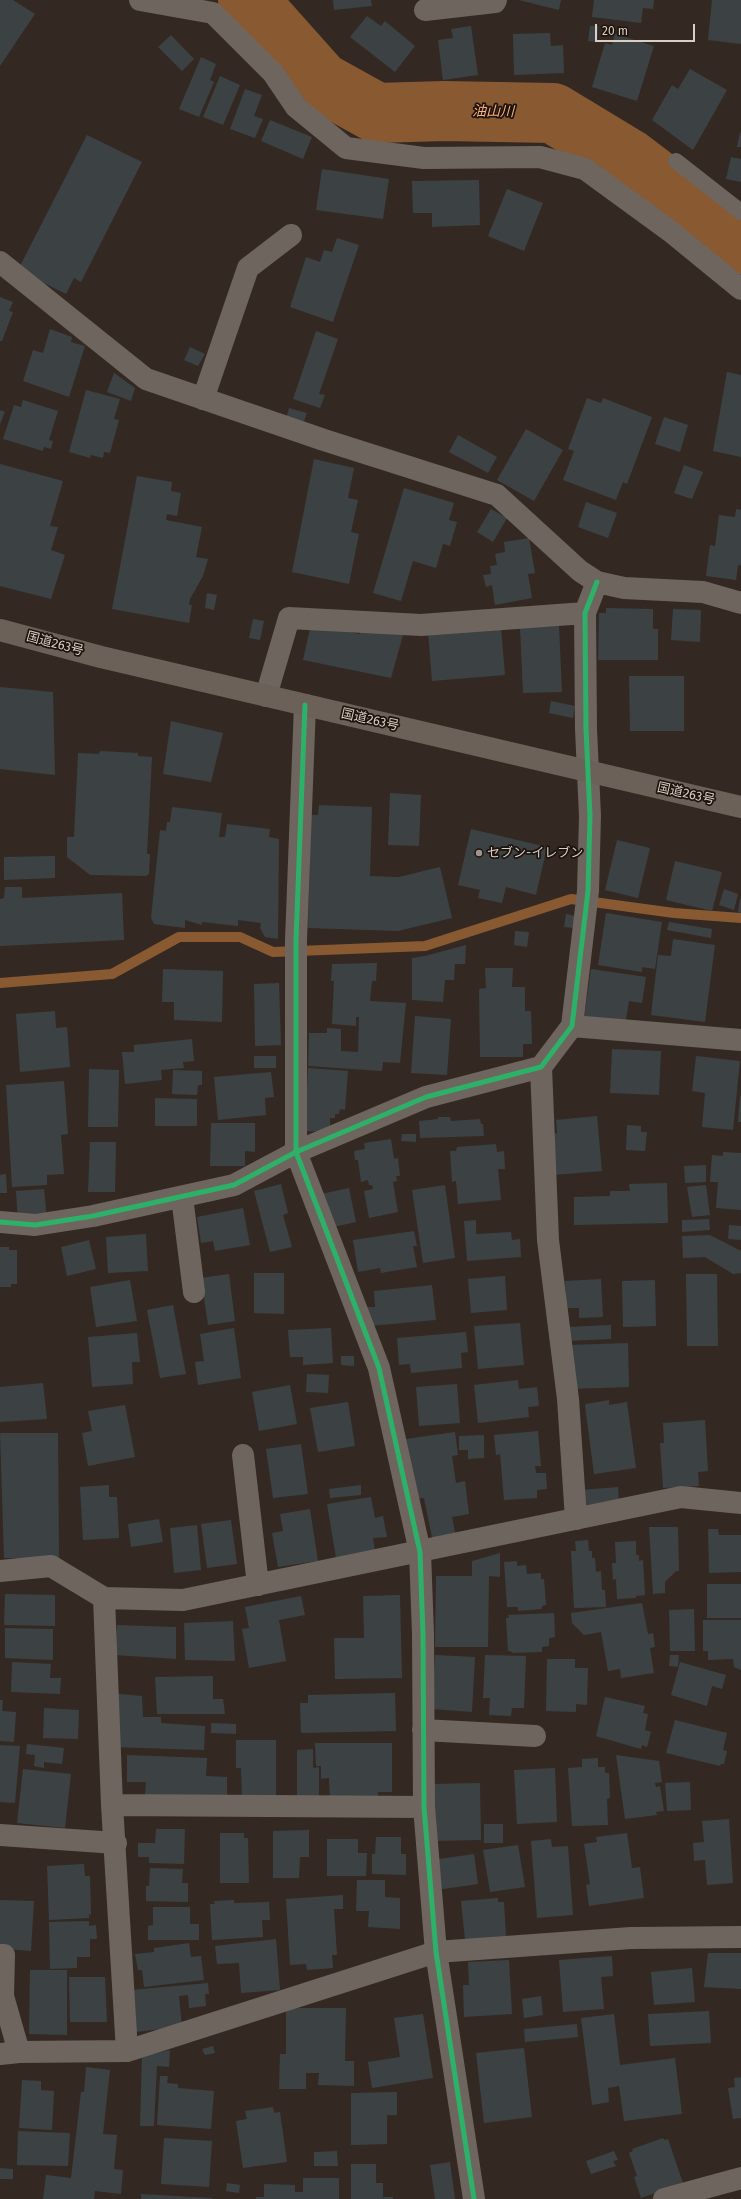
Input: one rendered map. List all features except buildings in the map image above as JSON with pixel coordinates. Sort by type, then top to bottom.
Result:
[{"type":"highway","name":"国道263号","points":[[0,630],[266,696],[741,807]]},
{"type":"street","points":[[140,0],[219,7],[273,73],[296,107],[346,148],[424,158],[540,157],[585,169],[670,231],[741,289]]},
{"type":"street","points":[[426,10],[495,2],[496,0]]},
{"type":"street","points":[[203,399],[248,268],[290,235]]},
{"type":"street","points":[[0,262],[146,379],[497,495],[580,571],[597,582],[624,588],[702,592],[741,603]]},
{"type":"street","points":[[0,1222],[35,1225],[93,1216],[234,1185],[296,1152],[426,1097],[541,1067],[572,1026],[587,901],[590,816],[585,613],[597,582]]},
{"type":"street","points":[[266,696],[289,618],[421,625],[585,613]]},
{"type":"street","points":[[305,705],[296,940],[296,1152],[379,1368],[420,1552],[424,1730],[424,1807],[436,1952],[474,2199]]},
{"type":"street","points":[[572,1026],[741,1040]]},
{"type":"street","points":[[541,1067],[548,1240],[568,1399],[576,1519]]},
{"type":"street","points":[[182,1197],[194,1292]]},
{"type":"street","points":[[243,1455],[258,1585]]},
{"type":"street","points":[[0,1571],[51,1566],[104,1598],[183,1600],[681,1497],[741,1503]]},
{"type":"street","points":[[104,1598],[112,1805],[116,1843],[126,2051]]},
{"type":"street","points":[[424,1730],[536,1736]]},
{"type":"street","points":[[112,1805],[424,1807]]},
{"type":"street","points":[[0,1835],[116,1843]]},
{"type":"street","points":[[0,1955],[4,1955],[3,1996],[9,2053],[126,2051],[436,1952],[631,1938],[741,1937]]},
{"type":"street","points":[[664,2199],[741,2178]]},
{"type":"lane","points":[[676,161],[741,212]]},
{"type":"waterway","name":"油山川","points":[[248,0],[321,82],[377,113],[444,111],[553,113],[629,159],[741,244]]},
{"type":"waterway","points":[[0,983],[112,974],[179,937],[240,937],[273,952],[425,946],[571,899],[674,913],[741,918]]},
{"type":"cycle path","points":[[0,1222],[35,1225],[93,1216],[234,1185],[296,1152],[426,1097],[541,1067],[572,1026],[588,891],[590,816],[586,729],[585,613],[597,582]]},
{"type":"cycle path","points":[[305,705],[296,940],[296,1152],[379,1368],[420,1552],[423,1634],[424,1807],[436,1952],[474,2199]]},
{"type":"place","name":"セブン-イレブン","points":[[479,853]]}]
